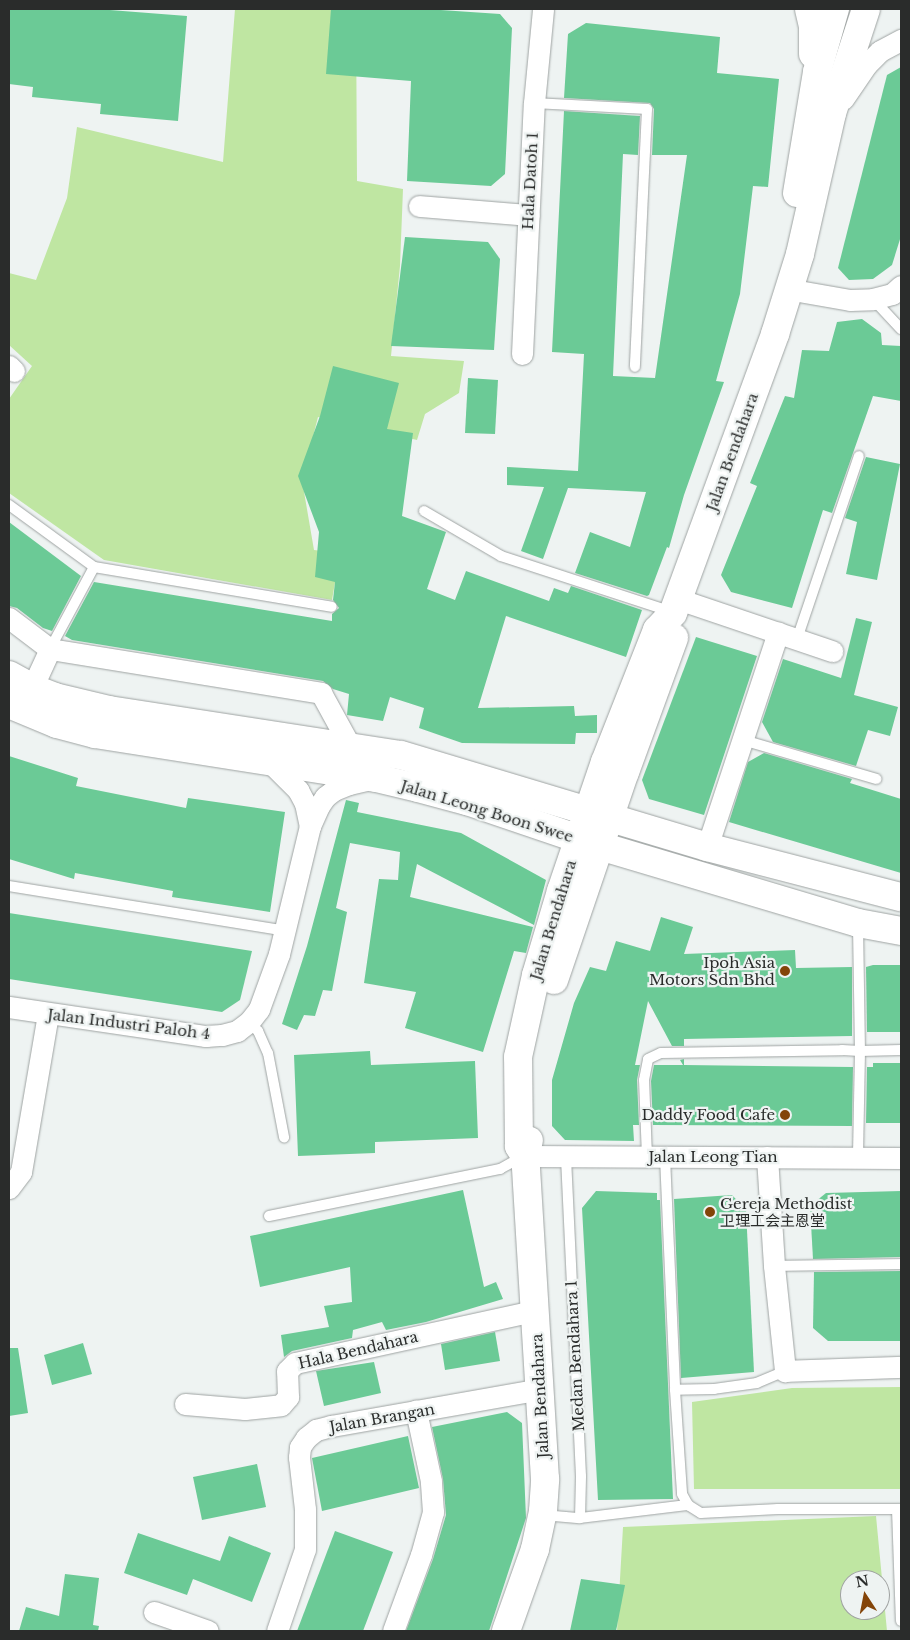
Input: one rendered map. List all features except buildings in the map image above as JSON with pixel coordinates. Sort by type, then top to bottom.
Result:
[{"type":"main road","points":[[809,9],[813,26],[822,106]]},
{"type":"main road","name":"Jalan Bendahara","points":[[506,1631],[536,1549],[542,1515],[544,1479],[525,1156],[529,1145],[529,1111],[534,1057],[594,829],[675,635],[675,606],[774,334],[787,289],[800,254],[834,9]]},
{"type":"main road","points":[[822,106],[835,80],[847,23],[848,9]]},
{"type":"main road","name":"Jalan Bendahara","points":[[822,106],[866,9]]},
{"type":"main road","name":"Jalan Leong Boon Swee","points":[[9,675],[19,704],[57,724],[96,734],[376,778],[466,801],[594,829],[707,847],[901,897]]},
{"type":"main road","name":"Jalan Leong Boon Swee","points":[[19,704],[83,705],[401,755],[594,829],[858,923],[901,931]]},
{"type":"street","name":"Hala Datoh 1","points":[[522,354],[534,103],[543,9]]},
{"type":"street","points":[[822,106],[880,51],[901,40]]},
{"type":"street","points":[[419,206],[529,215]]},
{"type":"street","points":[[787,289],[850,300],[874,299],[892,294],[901,286]]},
{"type":"street","points":[[675,606],[788,636],[832,651]]},
{"type":"street","points":[[9,618],[50,649],[321,693],[350,746]]},
{"type":"street","points":[[707,847],[743,740],[788,636]]},
{"type":"street","points":[[19,704],[50,649]]},
{"type":"street","points":[[270,762],[298,790],[305,803],[310,826]]},
{"type":"street","points":[[249,1022],[259,1009],[286,931],[310,826],[325,797],[334,790],[348,784],[376,778]]},
{"type":"street","name":"Jalan Industri Paloh 4","points":[[9,1007],[206,1036],[222,1035],[237,1031],[249,1022]]},
{"type":"street","points":[[9,1188],[21,1172],[48,1014]]},
{"type":"street","name":"Jalan Leong Tian","points":[[525,1156],[901,1158]]},
{"type":"street","points":[[767,1157],[774,1266],[785,1371],[901,1367]]},
{"type":"street","name":"Hala Bendahara","points":[[185,1404],[245,1409],[281,1405],[288,1397],[287,1371],[295,1363],[534,1311]]},
{"type":"street","name":"Jalan Brangan","points":[[277,1631],[305,1549],[305,1509],[299,1457],[300,1447],[306,1438],[316,1430],[330,1426],[540,1389]]},
{"type":"street","points":[[393,1631],[421,1555],[433,1512],[432,1480],[416,1411]]},
{"type":"street","points":[[154,1612],[208,1631]]},
{"type":"lane","points":[[534,103],[647,109],[635,367]]},
{"type":"lane","points":[[874,299],[901,329]]},
{"type":"lane","points":[[788,636],[858,456]]},
{"type":"lane","points":[[9,505],[94,567],[332,607]]},
{"type":"lane","points":[[424,511],[501,556],[675,606]]},
{"type":"lane","points":[[50,649],[94,567]]},
{"type":"lane","points":[[743,740],[876,779]]},
{"type":"lane","points":[[9,886],[286,931]]},
{"type":"lane","points":[[858,923],[860,1051],[858,1158]]},
{"type":"lane","points":[[249,1022],[258,1031],[268,1053],[284,1137]]},
{"type":"lane","points":[[901,1050],[661,1053],[648,1059],[644,1080],[656,1156],[682,1494],[688,1505],[701,1513],[778,1509],[899,1509],[901,1621]]},
{"type":"lane","points":[[269,1216],[500,1169],[525,1156]]},
{"type":"lane","name":"Medan Bendahara 1","points":[[566,1156],[580,1467],[580,1518]]},
{"type":"lane","points":[[774,1266],[901,1264]]},
{"type":"lane","points":[[675,1390],[714,1389],[758,1384],[785,1371]]},
{"type":"lane","points":[[542,1515],[580,1518],[688,1505]]},
{"type":"green space","points":[[235,9],[356,9],[357,181],[403,189],[400,266],[391,356],[464,361],[459,393],[425,414],[417,440],[318,417],[302,480],[314,550],[340,553],[332,600],[104,560],[9,493],[9,399],[32,366],[9,345],[9,273],[36,280],[67,198],[77,127],[223,162]]},
{"type":"green space","points":[[901,1387],[901,1489],[694,1489],[692,1402],[792,1388]]},
{"type":"green space","points":[[876,1516],[881,1570],[840,1570],[840,1620],[886,1620],[887,1631],[617,1631],[623,1527]]},
{"type":"place","name":"Ipoh Asia Motors Sdn Bhd","points":[[785,971]]},
{"type":"place","name":"Daddy Food Cafe","points":[[785,1115]]},
{"type":"place","name":"Gereja Methodist 卫理工会主恩堂","points":[[710,1212]]}]
